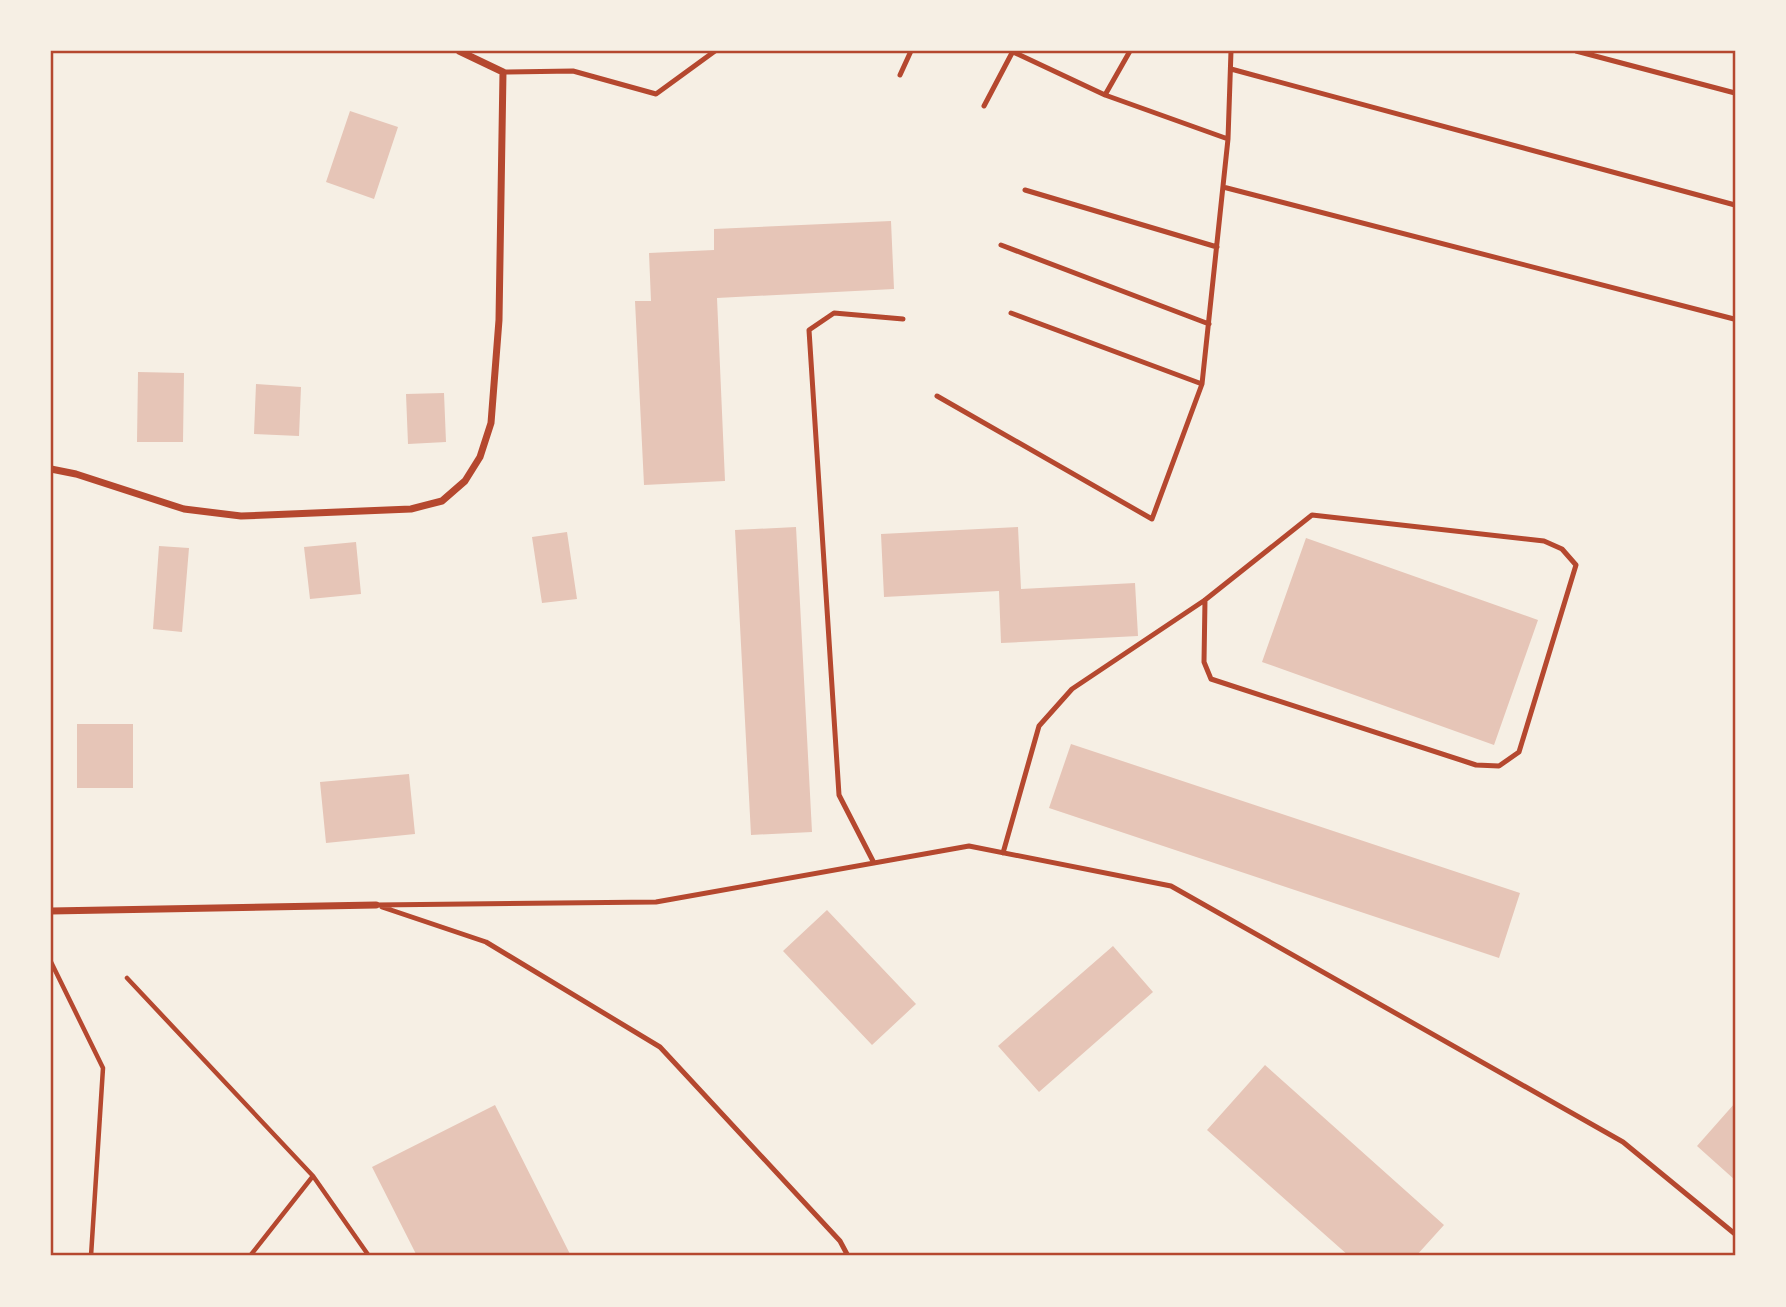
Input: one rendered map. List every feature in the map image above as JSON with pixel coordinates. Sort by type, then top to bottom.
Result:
[{"type":"street","points":[[51,469],[76,474],[184,509],[241,516],[411,509],[442,501],[465,481],[480,457],[491,422],[499,320],[503,72],[459,51]]},
{"type":"street","points":[[51,911],[376,905]]},
{"type":"lane","points":[[503,72],[573,71],[656,94],[715,51]]},
{"type":"lane","points":[[900,75],[911,51]]},
{"type":"lane","points":[[985,106],[1012,51],[1105,96],[1228,139]]},
{"type":"lane","points":[[1105,96],[1130,51]]},
{"type":"lane","points":[[937,396],[1152,519],[1202,384],[1228,139],[1231,51]]},
{"type":"lane","points":[[1576,51],[1735,93]]},
{"type":"lane","points":[[1231,69],[1735,205]]},
{"type":"lane","points":[[1223,187],[1734,319]]},
{"type":"lane","points":[[1025,190],[1217,247]]},
{"type":"lane","points":[[1001,246],[1209,324]]},
{"type":"lane","points":[[874,863],[839,795],[808,330],[834,313],[903,318]]},
{"type":"lane","points":[[1011,313],[1202,384]]},
{"type":"lane","points":[[1003,853],[1039,726],[1072,689],[1205,600],[1312,515],[1544,541],[1562,550],[1576,565],[1519,752],[1499,766],[1476,765],[1212,679],[1204,663],[1205,600]]},
{"type":"lane","points":[[376,905],[656,902],[969,846],[1171,886],[1623,1142],[1735,1234]]},
{"type":"lane","points":[[376,905],[486,942],[660,1047],[840,1241],[848,1256]]},
{"type":"path","points":[[51,961],[103,1068],[91,1256]]},
{"type":"path","points":[[127,978],[313,1176],[369,1256]]},
{"type":"path","points":[[250,1256],[313,1176]]},
{"type":"building","points":[[350,111],[398,127],[374,199],[326,182]]},
{"type":"building","points":[[891,221],[894,289],[717,298],[725,481],[644,485],[635,301],[651,301],[649,253],[714,250],[714,229]]},
{"type":"building","points":[[138,372],[184,373],[183,442],[137,442]]},
{"type":"building","points":[[256,384],[301,387],[299,436],[254,434]]},
{"type":"building","points":[[444,393],[446,442],[408,444],[406,394]]},
{"type":"building","points":[[796,527],[812,832],[751,835],[735,530]]},
{"type":"building","points":[[1018,527],[1021,589],[1135,583],[1138,636],[1001,643],[999,591],[884,597],[881,534]]},
{"type":"building","points":[[567,532],[577,599],[542,603],[532,537]]},
{"type":"building","points":[[1306,538],[1538,620],[1494,745],[1262,662]]},
{"type":"building","points":[[356,542],[361,594],[310,599],[304,547]]},
{"type":"building","points":[[159,546],[189,548],[182,632],[153,629]]},
{"type":"building","points":[[77,724],[133,724],[133,788],[77,788]]},
{"type":"building","points":[[1071,744],[1520,893],[1499,958],[1049,808]]},
{"type":"building","points":[[409,774],[415,834],[326,843],[320,782]]},
{"type":"building","points":[[827,910],[916,1004],[872,1045],[783,951]]},
{"type":"building","points":[[1113,946],[1153,992],[1039,1092],[998,1046]]},
{"type":"building","points":[[1265,1065],[1444,1225],[1416,1256],[1349,1256],[1207,1130]]},
{"type":"building","points":[[1735,1103],[1735,1180],[1697,1146]]},
{"type":"building","points":[[495,1105],[571,1256],[417,1256],[372,1167]]}]
